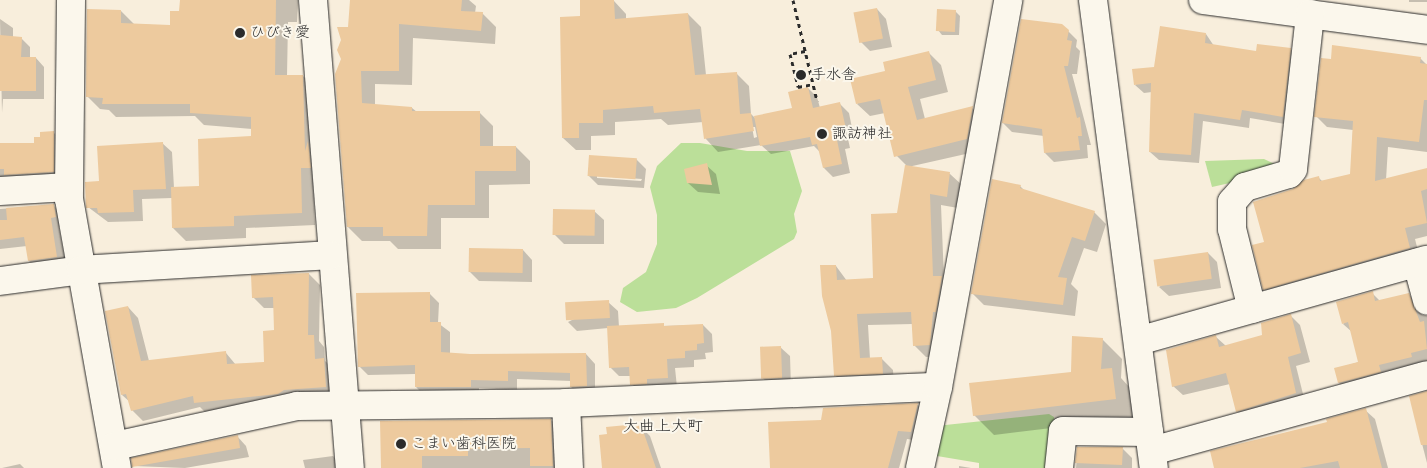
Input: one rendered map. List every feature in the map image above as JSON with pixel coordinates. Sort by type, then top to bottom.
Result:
[{"type":"street","points":[[71,0],[69,187],[81,270],[116,457],[297,406],[344,407],[566,403],[938,388]]},
{"type":"street","points":[[313,0],[331,255],[350,468]]},
{"type":"street","points":[[920,468],[938,388],[1008,0]]},
{"type":"street","points":[[1093,0],[1152,450]]},
{"type":"street","points":[[1202,0],[1427,30]]},
{"type":"street","points":[[1252,309],[1232,229],[1232,202],[1245,188],[1289,174],[1293,169],[1310,14]]},
{"type":"street","points":[[0,191],[69,187]]},
{"type":"street","points":[[0,281],[81,270],[331,255]]},
{"type":"street","points":[[1138,341],[1422,261],[1427,301]]},
{"type":"street","points":[[1059,468],[1063,431],[1152,450],[1427,375]]},
{"type":"street","points":[[566,403],[570,468]]},
{"type":"path","points":[[793,0],[817,101]]},
{"type":"path","points":[[805,51],[790,54],[798,87],[813,84]]},
{"type":"green space","points":[[681,143],[700,143],[747,151],[790,151],[802,191],[794,214],[797,232],[794,239],[697,298],[676,308],[637,312],[620,302],[623,288],[646,272],[657,244],[657,215],[650,187],[657,166]]},
{"type":"green space","points":[[1264,159],[1283,168],[1283,171],[1212,187],[1205,161]]},
{"type":"green space","points":[[1049,414],[1054,417],[1055,428],[1052,468],[979,468],[979,463],[931,455],[936,426]]},
{"type":"building","points":[[180,0],[276,0],[275,75],[303,75],[305,151],[308,141],[311,168],[301,168],[302,213],[234,216],[234,226],[172,228],[171,187],[199,186],[198,139],[251,136],[251,117],[190,113],[190,104],[102,104],[103,98],[86,97],[87,9],[121,10],[121,23],[170,25],[170,11],[179,11]]},
{"type":"building","points":[[350,0],[462,0],[461,11],[483,12],[481,31],[399,24],[399,71],[361,71],[362,103],[412,107],[412,111],[480,111],[480,146],[516,146],[516,171],[475,171],[475,205],[428,205],[427,236],[383,236],[383,227],[347,227],[335,74],[341,59],[337,50],[341,40],[337,27],[348,27]]},
{"type":"building","points":[[580,0],[614,0],[615,19],[688,13],[695,75],[737,72],[740,114],[751,113],[754,131],[704,139],[700,109],[654,113],[653,106],[603,110],[603,123],[579,123],[579,138],[562,138],[560,17],[580,16]]},
{"type":"building","points":[[877,8],[883,38],[859,43],[853,13]]},
{"type":"building","points":[[937,9],[956,10],[955,32],[936,31]]},
{"type":"building","points":[[1021,19],[1062,24],[1069,30],[1067,40],[1072,41],[1068,66],[1064,66],[1077,118],[1080,117],[1082,136],[1078,136],[1080,150],[1044,153],[1042,129],[1002,123]]},
{"type":"building","points":[[1160,26],[1206,33],[1205,43],[1256,51],[1257,44],[1291,48],[1283,117],[1242,110],[1240,120],[1194,113],[1191,155],[1149,152],[1151,83],[1134,85],[1132,69],[1154,67]]},
{"type":"building","points":[[0,35],[22,37],[21,57],[36,57],[36,91],[0,91]]},
{"type":"building","points":[[1332,45],[1421,57],[1420,63],[1427,64],[1427,100],[1424,100],[1419,142],[1377,137],[1375,181],[1427,168],[1427,189],[1421,191],[1427,223],[1405,228],[1410,248],[1263,290],[1252,245],[1264,242],[1253,202],[1293,189],[1304,180],[1319,176],[1320,181],[1350,174],[1353,121],[1314,117],[1321,58],[1331,59]]},
{"type":"building","points":[[929,51],[936,80],[908,87],[917,120],[973,106],[967,139],[894,157],[880,99],[856,104],[850,79],[885,71],[883,62]]},
{"type":"building","points":[[808,87],[813,108],[840,102],[846,129],[840,131],[842,139],[837,140],[842,164],[823,168],[817,144],[812,145],[810,137],[760,146],[754,116],[792,108],[788,92]]},
{"type":"building","points":[[54,131],[54,172],[4,175],[4,169],[0,169],[0,143],[34,143],[34,137],[40,137],[40,132]]},
{"type":"building","points":[[163,142],[166,189],[133,190],[134,212],[98,213],[97,208],[86,208],[85,182],[99,181],[97,146]]},
{"type":"building","points":[[589,155],[637,158],[635,179],[588,176]]},
{"type":"building","points":[[707,163],[712,185],[687,183],[684,169]]},
{"type":"building","points":[[905,165],[950,172],[947,197],[930,194],[933,276],[942,276],[936,312],[933,312],[930,345],[913,346],[911,312],[857,314],[860,358],[882,357],[883,374],[834,376],[831,331],[822,296],[820,265],[836,265],[837,280],[873,278],[871,214],[897,213]]},
{"type":"building","points":[[992,179],[1021,185],[1020,188],[1095,211],[1085,241],[1072,237],[1058,277],[1067,278],[1063,305],[971,294]]},
{"type":"building","points":[[54,204],[56,217],[51,218],[57,257],[28,261],[24,237],[0,240],[0,220],[7,220],[6,208]]},
{"type":"building","points":[[553,209],[595,210],[595,236],[553,235]]},
{"type":"building","points":[[469,248],[523,249],[523,273],[469,272]]},
{"type":"building","points":[[1208,252],[1212,279],[1157,286],[1154,260]]},
{"type":"building","points":[[309,273],[308,335],[314,335],[315,359],[324,358],[326,387],[284,390],[278,394],[194,403],[193,396],[131,411],[126,394],[121,395],[105,311],[128,306],[141,361],[226,351],[227,364],[264,362],[263,331],[274,330],[273,297],[252,298],[251,275]]},
{"type":"building","points":[[1373,291],[1375,301],[1409,293],[1420,322],[1424,321],[1427,349],[1411,353],[1412,357],[1379,365],[1381,372],[1338,383],[1334,368],[1358,362],[1348,322],[1342,324],[1336,302]]},
{"type":"building","points":[[430,292],[430,322],[441,322],[441,352],[470,354],[586,353],[587,386],[570,387],[570,373],[508,371],[508,381],[471,380],[471,387],[415,387],[415,365],[358,367],[356,293]]},
{"type":"building","points":[[609,300],[610,318],[566,320],[565,302]]},
{"type":"building","points":[[1291,314],[1301,353],[1288,357],[1296,393],[1236,412],[1226,373],[1172,387],[1166,350],[1216,335],[1219,347],[1262,335],[1261,323]]},
{"type":"building","points":[[664,323],[664,326],[703,324],[704,343],[697,344],[697,350],[685,351],[685,358],[667,359],[668,378],[647,379],[647,384],[630,385],[629,367],[609,368],[607,326]]},
{"type":"building","points":[[1072,336],[1103,338],[1101,369],[1112,368],[1116,399],[973,416],[969,383],[1071,372]]},
{"type":"building","points":[[781,346],[782,378],[761,379],[760,347]]},
{"type":"building","points":[[1427,391],[1427,445],[1421,445],[1409,396]]},
{"type":"building","points":[[918,403],[911,432],[898,431],[888,468],[770,468],[768,422],[821,420],[823,408]]},
{"type":"building","points":[[1366,408],[1382,468],[1340,468],[1338,461],[1300,468],[1214,468],[1210,451],[1327,422],[1326,419]]},
{"type":"building","points":[[551,419],[553,466],[530,466],[530,448],[468,449],[468,456],[422,456],[422,468],[381,468],[380,421]]},
{"type":"building","points":[[627,425],[627,430],[641,425],[656,468],[602,468],[599,435],[607,434],[606,427]]},
{"type":"building","points":[[238,435],[240,448],[132,467],[131,458]]},
{"type":"building","points":[[1077,447],[1123,447],[1122,465],[1075,463]]},
{"type":"place","name":"ひびき愛","points":[[240,33]]},
{"type":"place","name":"手水舎","points":[[801,75]]},
{"type":"place","name":"諏訪神社","points":[[822,134]]},
{"type":"place","name":"こまい歯科医院","points":[[401,444]]},
{"type":"district","name":"大曲上大町","points":[[663,426]]}]
